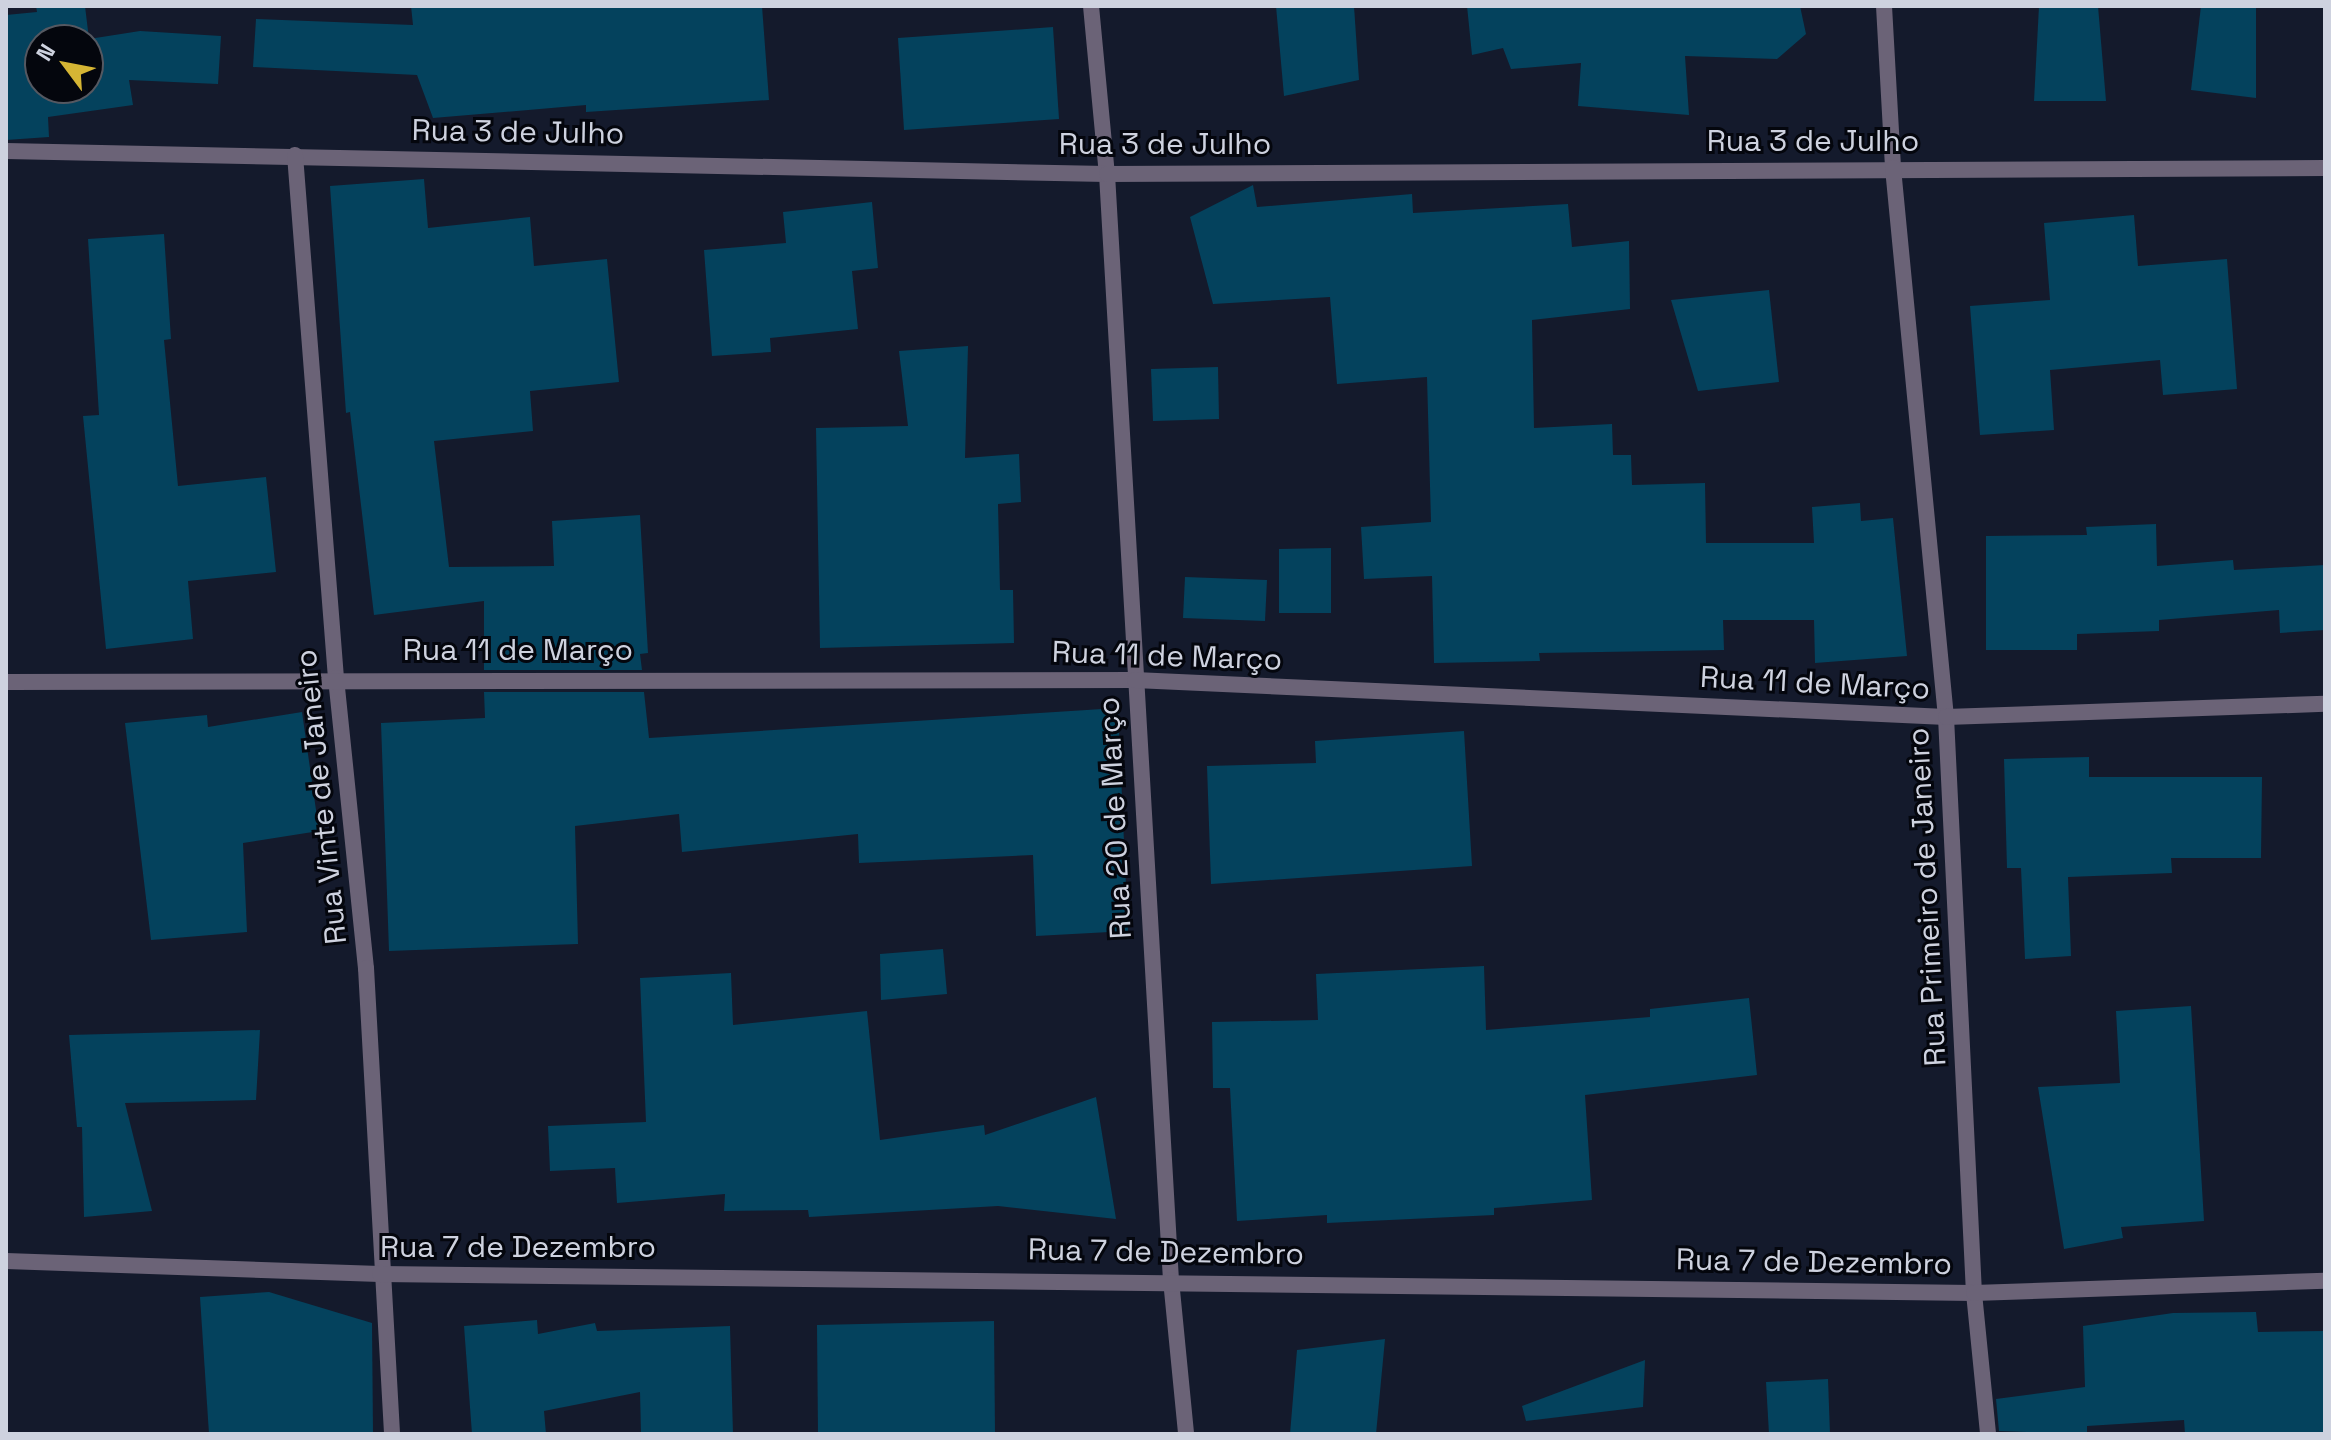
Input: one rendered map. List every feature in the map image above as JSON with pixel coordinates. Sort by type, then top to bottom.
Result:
[{"type":"street","name":"Rua 20 de Março","points":[[1091,6],[1107,174],[1171,1280],[1186,1434]]},
{"type":"street","name":"Rua Primeiro de Janeiro","points":[[1884,6],[1893,168],[1946,717],[1974,1293],[1988,1434]]},
{"type":"street","name":"Rua 3 de Julho","points":[[6,151],[1107,174],[2325,168]]},
{"type":"street","name":"Rua Vinte de Janeiro","points":[[295,155],[336,678],[366,968],[380,1274],[392,1434]]},
{"type":"street","name":"Rua 11 de Março","points":[[6,682],[336,678],[1135,680],[1946,717],[2325,704]]},
{"type":"street","name":"Rua 7 de Dezembro","points":[[6,1261],[380,1274],[1171,1280],[1974,1293],[2325,1281]]},
{"type":"building","points":[[36,6],[85,6],[87,24],[24,24],[24,104],[104,104],[104,37],[140,31],[221,36],[218,84],[129,80],[133,105],[48,117],[49,137],[6,140],[6,15],[37,12]]},
{"type":"building","points":[[411,6],[762,6],[769,100],[586,112],[586,105],[433,118],[417,75],[253,67],[256,19],[413,25]]},
{"type":"building","points":[[1276,6],[1354,6],[1359,80],[1284,96]]},
{"type":"building","points":[[1467,6],[1800,6],[1806,34],[1777,59],[1685,56],[1689,115],[1578,106],[1581,63],[1511,69],[1503,48],[1472,55]]},
{"type":"building","points":[[2039,6],[2098,6],[2106,101],[2034,101]]},
{"type":"building","points":[[2201,6],[2256,6],[2256,98],[2191,90]]},
{"type":"building","points":[[1053,27],[1059,119],[904,130],[898,38]]},
{"type":"building","points":[[424,179],[428,228],[530,217],[534,266],[607,259],[619,382],[530,391],[533,431],[434,441],[449,567],[554,566],[552,521],[640,515],[648,653],[640,654],[642,670],[484,670],[484,601],[374,615],[350,412],[346,413],[330,186]]},
{"type":"building","points":[[1253,185],[1257,207],[1412,194],[1413,213],[1568,204],[1572,247],[1629,241],[1630,309],[1532,320],[1534,428],[1612,424],[1613,455],[1631,455],[1632,485],[1705,483],[1706,543],[1814,543],[1812,507],[1860,503],[1861,521],[1893,518],[1907,656],[1815,663],[1814,620],[1723,620],[1724,650],[1539,653],[1540,661],[1434,663],[1432,576],[1364,579],[1361,527],[1431,522],[1427,377],[1337,384],[1330,297],[1213,304],[1190,217]]},
{"type":"building","points":[[872,202],[878,268],[852,271],[858,329],[770,338],[771,352],[712,356],[704,250],[786,243],[783,212]]},
{"type":"building","points":[[2134,215],[2138,266],[2227,259],[2237,389],[2163,395],[2160,360],[2050,370],[2054,430],[1980,435],[1970,306],[2050,300],[2044,223]]},
{"type":"building","points":[[164,234],[171,339],[164,340],[178,486],[266,477],[276,572],[188,581],[193,639],[106,649],[83,416],[99,415],[88,239]]},
{"type":"building","points":[[1769,290],[1779,382],[1698,391],[1671,300]]},
{"type":"building","points":[[968,346],[965,458],[1019,454],[1021,502],[998,504],[1000,590],[1013,590],[1014,643],[820,648],[816,428],[908,426],[899,351]]},
{"type":"building","points":[[1218,367],[1219,419],[1153,421],[1151,369]]},
{"type":"building","points":[[2156,524],[2157,566],[2233,560],[2234,570],[2325,565],[2325,630],[2280,633],[2279,610],[2159,620],[2159,631],[2077,634],[2077,650],[1986,650],[1986,536],[2087,535],[2086,527]]},
{"type":"building","points":[[1331,548],[1331,613],[1279,613],[1279,549]]},
{"type":"building","points":[[1185,577],[1267,580],[1265,621],[1183,618]]},
{"type":"building","points":[[484,692],[644,692],[649,738],[1118,708],[1128,931],[1036,936],[1033,855],[859,863],[858,834],[682,852],[679,814],[575,826],[578,944],[389,951],[381,723],[485,718]]},
{"type":"building","points":[[302,712],[319,831],[243,843],[247,932],[151,940],[125,723],[207,715],[208,727]]},
{"type":"building","points":[[1464,731],[1472,866],[1211,884],[1207,766],[1316,763],[1315,741]]},
{"type":"building","points":[[2089,757],[2089,777],[2262,777],[2261,858],[2171,858],[2172,873],[2068,877],[2071,956],[2025,959],[2021,868],[2007,868],[2004,759]]},
{"type":"building","points":[[943,949],[947,994],[881,1000],[880,954]]},
{"type":"building","points":[[1484,966],[1486,1030],[1650,1017],[1650,1009],[1749,998],[1757,1075],[1585,1095],[1592,1200],[1494,1208],[1494,1215],[1327,1223],[1327,1215],[1237,1221],[1230,1088],[1213,1088],[1212,1022],[1318,1020],[1316,974]]},
{"type":"building","points":[[731,973],[733,1025],[867,1011],[880,1140],[984,1125],[985,1135],[1096,1097],[1116,1219],[998,1206],[809,1217],[808,1210],[724,1211],[725,1194],[617,1203],[615,1168],[550,1171],[548,1126],[646,1122],[640,978]]},
{"type":"building","points":[[2191,1006],[2204,1221],[2121,1227],[2123,1238],[2064,1249],[2038,1087],[2120,1083],[2116,1011]]},
{"type":"building","points":[[260,1030],[256,1100],[125,1103],[152,1211],[84,1217],[82,1127],[77,1127],[69,1035]]},
{"type":"building","points":[[269,1292],[372,1323],[373,1434],[209,1434],[200,1297]]},
{"type":"building","points":[[2256,1312],[2258,1332],[2325,1331],[2325,1434],[2185,1434],[2184,1420],[2087,1426],[2087,1434],[1999,1431],[1996,1399],[2085,1387],[2083,1326],[2173,1313]]},
{"type":"building","points":[[537,1320],[538,1334],[595,1323],[597,1331],[730,1326],[733,1434],[641,1434],[640,1392],[544,1411],[546,1434],[472,1434],[464,1326]]},
{"type":"building","points":[[994,1321],[995,1434],[818,1434],[817,1325]]},
{"type":"building","points":[[1385,1339],[1376,1434],[1290,1434],[1297,1350]]},
{"type":"building","points":[[1645,1360],[1643,1407],[1526,1421],[1522,1406]]},
{"type":"building","points":[[1828,1379],[1830,1434],[1769,1434],[1766,1382]]}]
